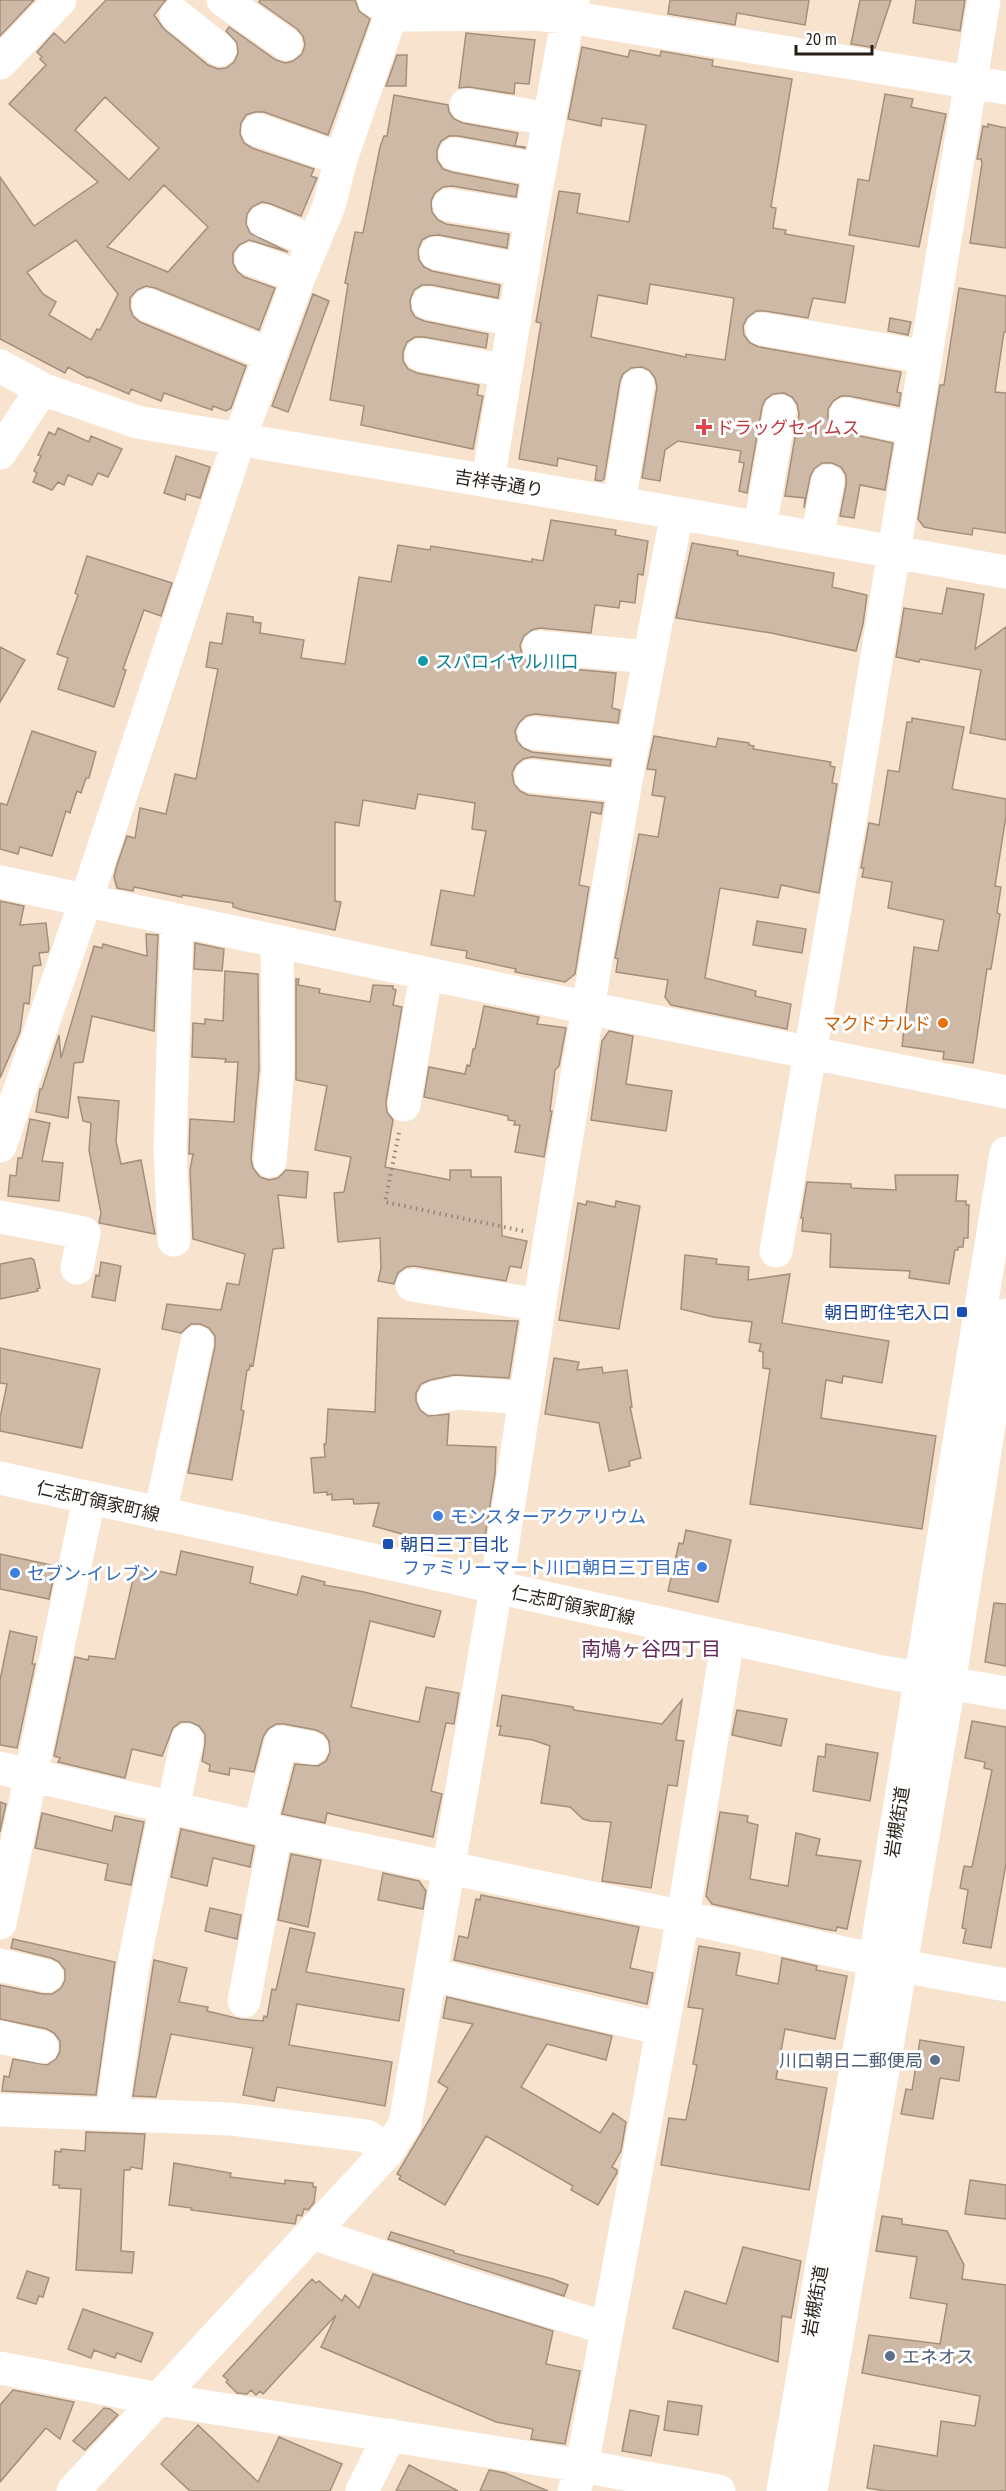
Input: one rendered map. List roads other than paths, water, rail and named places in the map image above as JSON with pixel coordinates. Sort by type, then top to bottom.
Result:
[{"type":"main road","points":[[3,55],[60,0]]},
{"type":"main road","points":[[223,0],[286,44]]},
{"type":"main road","points":[[776,1251],[984,0]]},
{"type":"main road","points":[[0,1146],[86,900],[239,440],[312,241],[329,206],[383,5],[405,15],[531,14],[570,9],[1006,88]]},
{"type":"main road","points":[[488,482],[531,218],[570,9]]},
{"type":"main road","points":[[177,14],[220,50]]},
{"type":"main road","points":[[466,105],[549,119]]},
{"type":"main road","points":[[258,130],[341,159]]},
{"type":"main road","points":[[455,154],[540,170]]},
{"type":"main road","points":[[449,205],[531,218]]},
{"type":"main road","points":[[264,221],[312,241]]},
{"type":"main road","points":[[436,254],[523,270]]},
{"type":"main road","points":[[251,259],[299,277]]},
{"type":"main road","points":[[428,303],[515,320]]},
{"type":"main road","points":[[148,305],[270,355]]},
{"type":"main road","points":[[762,329],[926,357]]},
{"type":"main road","points":[[422,356],[506,371]]},
{"type":"main road","name":"吉祥寺通り","points":[[0,366],[42,389],[137,422],[619,503],[1006,572]]},
{"type":"main road","points":[[619,503],[638,385]]},
{"type":"main road","points":[[0,453],[42,389]]},
{"type":"main road","points":[[760,528],[780,411]]},
{"type":"main road","points":[[846,414],[914,429]]},
{"type":"main road","points":[[817,538],[828,481]]},
{"type":"main road","points":[[73,2491],[387,2152],[405,2124],[496,1588],[550,1237],[625,786],[676,513]]},
{"type":"main road","points":[[539,647],[649,657]]},
{"type":"main road","points":[[534,733],[633,743]]},
{"type":"main road","points":[[531,776],[625,786]]},
{"type":"main road","points":[[0,882],[588,1008],[1006,1092]]},
{"type":"main road","points":[[174,1240],[170,1149],[177,921]]},
{"type":"main road","points":[[270,1161],[278,1070],[277,942]]},
{"type":"main road","points":[[404,1105],[426,974]]},
{"type":"main road","name":"岩槻街道","points":[[935,1681],[1006,1153]]},
{"type":"main road","points":[[0,1217],[84,1233],[77,1268]]},
{"type":"main road","points":[[412,1284],[540,1305]]},
{"type":"main road","name":"岩槻街道","points":[[811,2491],[888,1962],[935,1681],[1006,1316]]},
{"type":"main road","points":[[159,1514],[197,1342]]},
{"type":"main road","points":[[434,1398],[458,1393],[525,1398]]},
{"type":"main road","name":"仁志町領家町線","points":[[0,1479],[728,1638],[935,1681],[1006,1693]]},
{"type":"main road","points":[[0,1923],[89,1499]]},
{"type":"main road","points":[[578,2478],[683,1917],[728,1638]]},
{"type":"main road","points":[[112,2113],[132,1972],[186,1740]]},
{"type":"main road","points":[[244,2001],[281,1742],[312,1748]]},
{"type":"main road","points":[[0,1768],[268,1830],[1006,1985]]},
{"type":"main road","name":"岩槻街道","points":[[783,2491],[888,1962]]},
{"type":"main road","points":[[0,1965],[47,1976]]},
{"type":"main road","points":[[430,1974],[662,2029]]},
{"type":"main road","points":[[0,2037],[42,2047]]},
{"type":"main road","points":[[0,2110],[230,2119],[367,2136],[387,2152]]},
{"type":"main road","points":[[312,2233],[465,2285],[606,2328]]},
{"type":"main road","points":[[0,2368],[158,2399],[390,2435],[578,2478],[719,2491]]},
{"type":"main road","points":[[362,2491],[390,2435]]},
{"type":"place","name":"ドラッグセイムス","points":[[704,427]]},
{"type":"place","name":"スパロイヤル川口","points":[[423,661]]},
{"type":"place","name":"マクドナルド","points":[[943,1023]]},
{"type":"place","name":"朝日町住宅入口","points":[[962,1312]]},
{"type":"place","name":"モンスターアクアリウム","points":[[438,1516]]},
{"type":"place","name":"朝日三丁目北","points":[[388,1544]]},
{"type":"place","name":"ファミリーマート川口朝日三丁目店","points":[[702,1567]]},
{"type":"place","name":"セブン-イレブン","points":[[15,1573]]},
{"type":"place","name":"川口朝日二郵便局","points":[[935,2060]]},
{"type":"place","name":"エネオス","points":[[890,2356]]},
{"type":"district","name":"南鳩ヶ谷四丁目","points":[[651,1649]]}]
